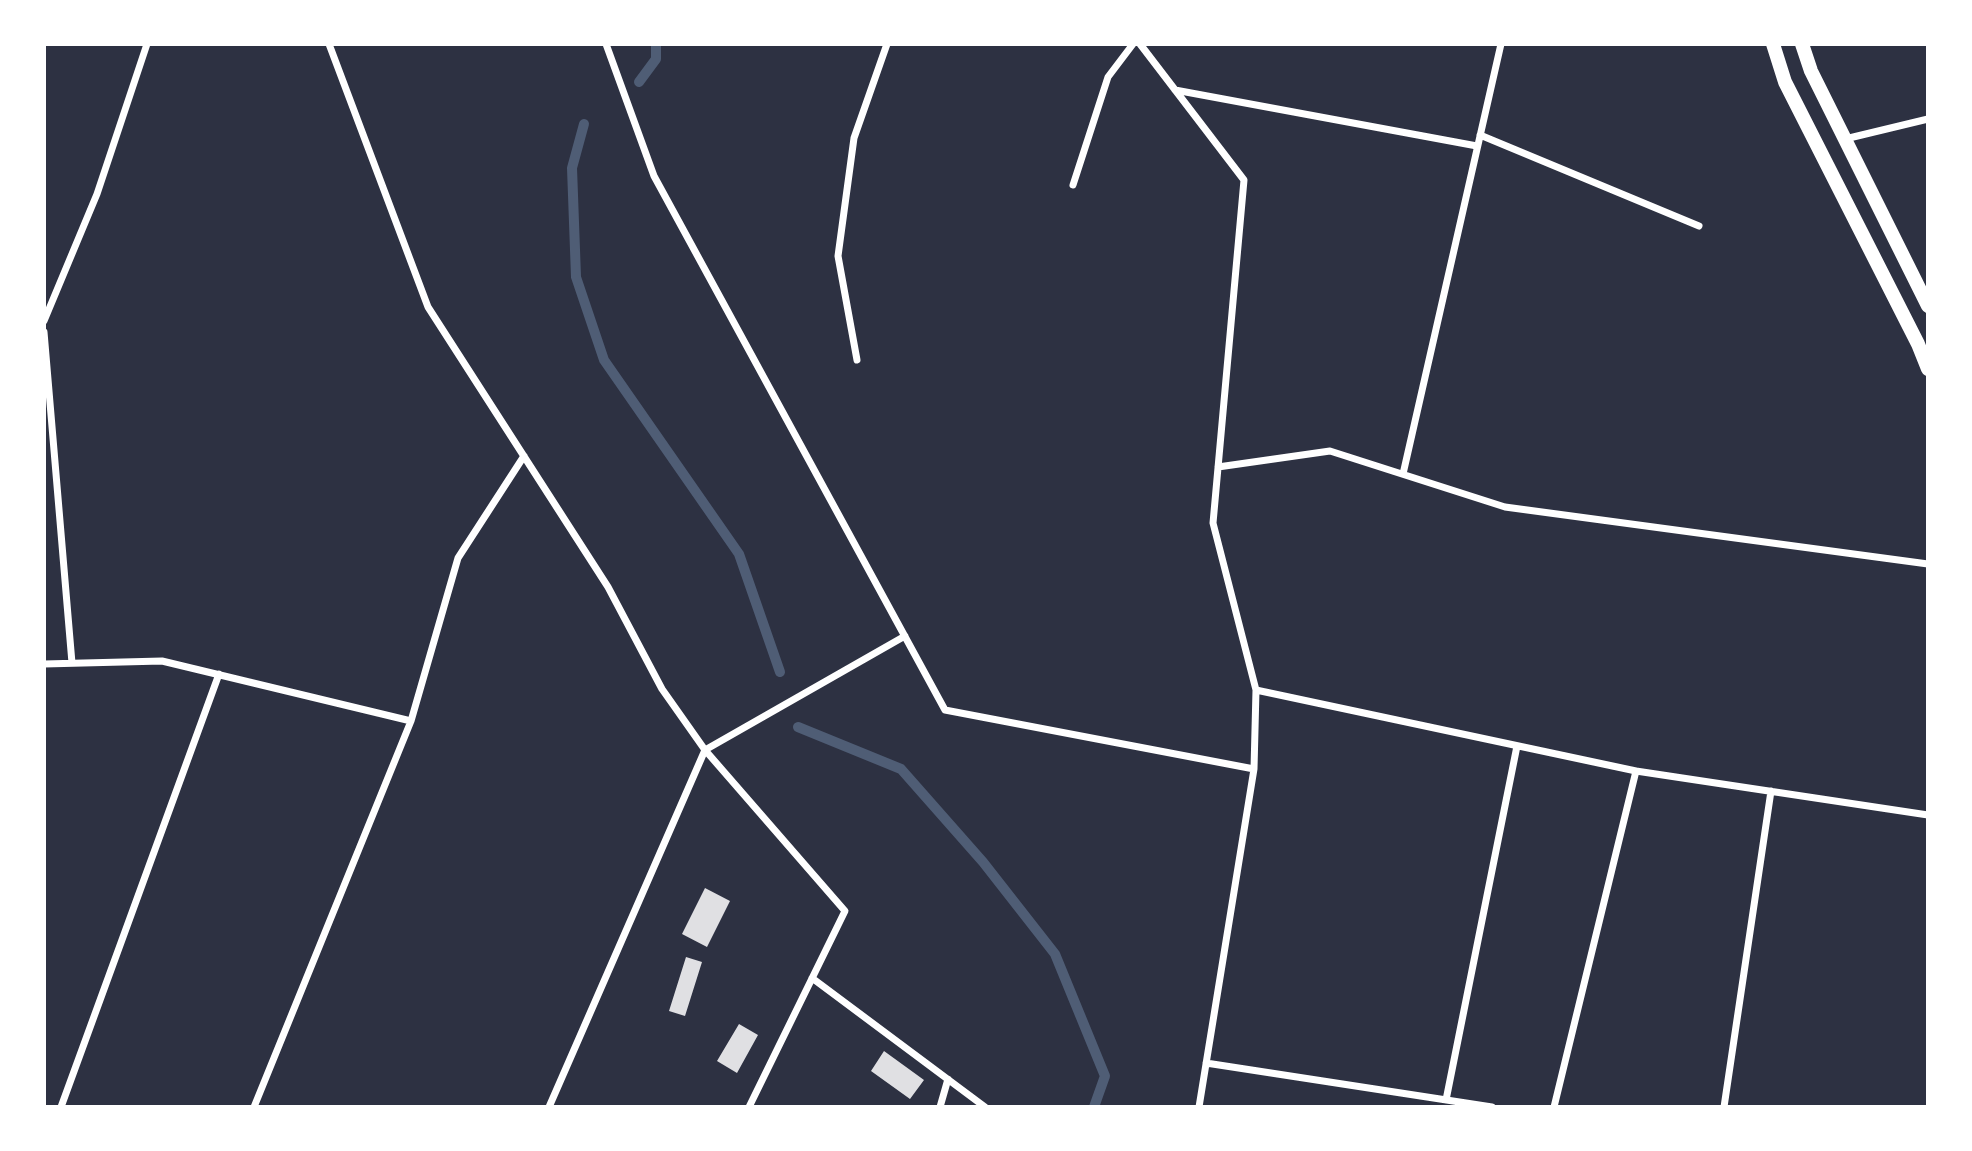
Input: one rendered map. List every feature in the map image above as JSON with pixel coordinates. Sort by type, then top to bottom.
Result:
[{"type":"main road","points":[[1773,44],[1785,82],[1919,344],[1928,369]]},
{"type":"main road","points":[[1802,44],[1811,71],[1928,306]]},
{"type":"street","points":[[44,321],[97,194],[147,44]]},
{"type":"street","points":[[329,44],[428,307],[608,587],[662,690],[705,750],[845,911],[749,1107]]},
{"type":"street","points":[[606,44],[654,176],[945,710],[1254,769]]},
{"type":"street","points":[[857,359],[838,256],[855,138],[887,44]]},
{"type":"street","points":[[1073,186],[1108,77],[1133,44]]},
{"type":"street","points":[[1140,44],[1244,180],[1213,523],[1255,690],[1254,769],[1199,1107]]},
{"type":"street","points":[[1403,474],[1501,44]]},
{"type":"street","points":[[1175,90],[1477,146]]},
{"type":"street","points":[[1845,139],[1928,119]]},
{"type":"street","points":[[1480,135],[1699,226]]},
{"type":"street","points":[[44,332],[72,663]]},
{"type":"street","points":[[1218,467],[1330,451],[1505,506],[1928,564]]},
{"type":"street","points":[[254,1107],[411,721],[457,558],[524,456]]},
{"type":"street","points":[[549,1107],[705,750],[905,636]]},
{"type":"street","points":[[44,664],[162,661],[411,721]]},
{"type":"street","points":[[61,1107],[219,674]]},
{"type":"street","points":[[1255,690],[1636,771],[1928,815]]},
{"type":"street","points":[[1446,1100],[1517,746]]},
{"type":"street","points":[[1554,1107],[1636,771]]},
{"type":"street","points":[[1724,1107],[1771,791]]},
{"type":"street","points":[[812,978],[985,1107]]},
{"type":"street","points":[[1206,1063],[1492,1107]]},
{"type":"street","points":[[940,1107],[948,1080]]},
{"type":"building","points":[[705,888],[730,901],[707,947],[682,934]]},
{"type":"building","points":[[686,957],[702,962],[685,1016],[669,1011]]},
{"type":"building","points":[[739,1024],[758,1035],[737,1073],[717,1061]]},
{"type":"building","points":[[884,1051],[924,1080],[910,1099],[871,1071]]},
{"type":"waterway","points":[[639,82],[656,59],[656,44]]},
{"type":"waterway","points":[[584,124],[572,168],[576,277],[604,360],[739,554],[780,672]]},
{"type":"waterway","points":[[798,727],[901,769],[983,862],[1055,954],[1105,1076],[1094,1107]]}]
